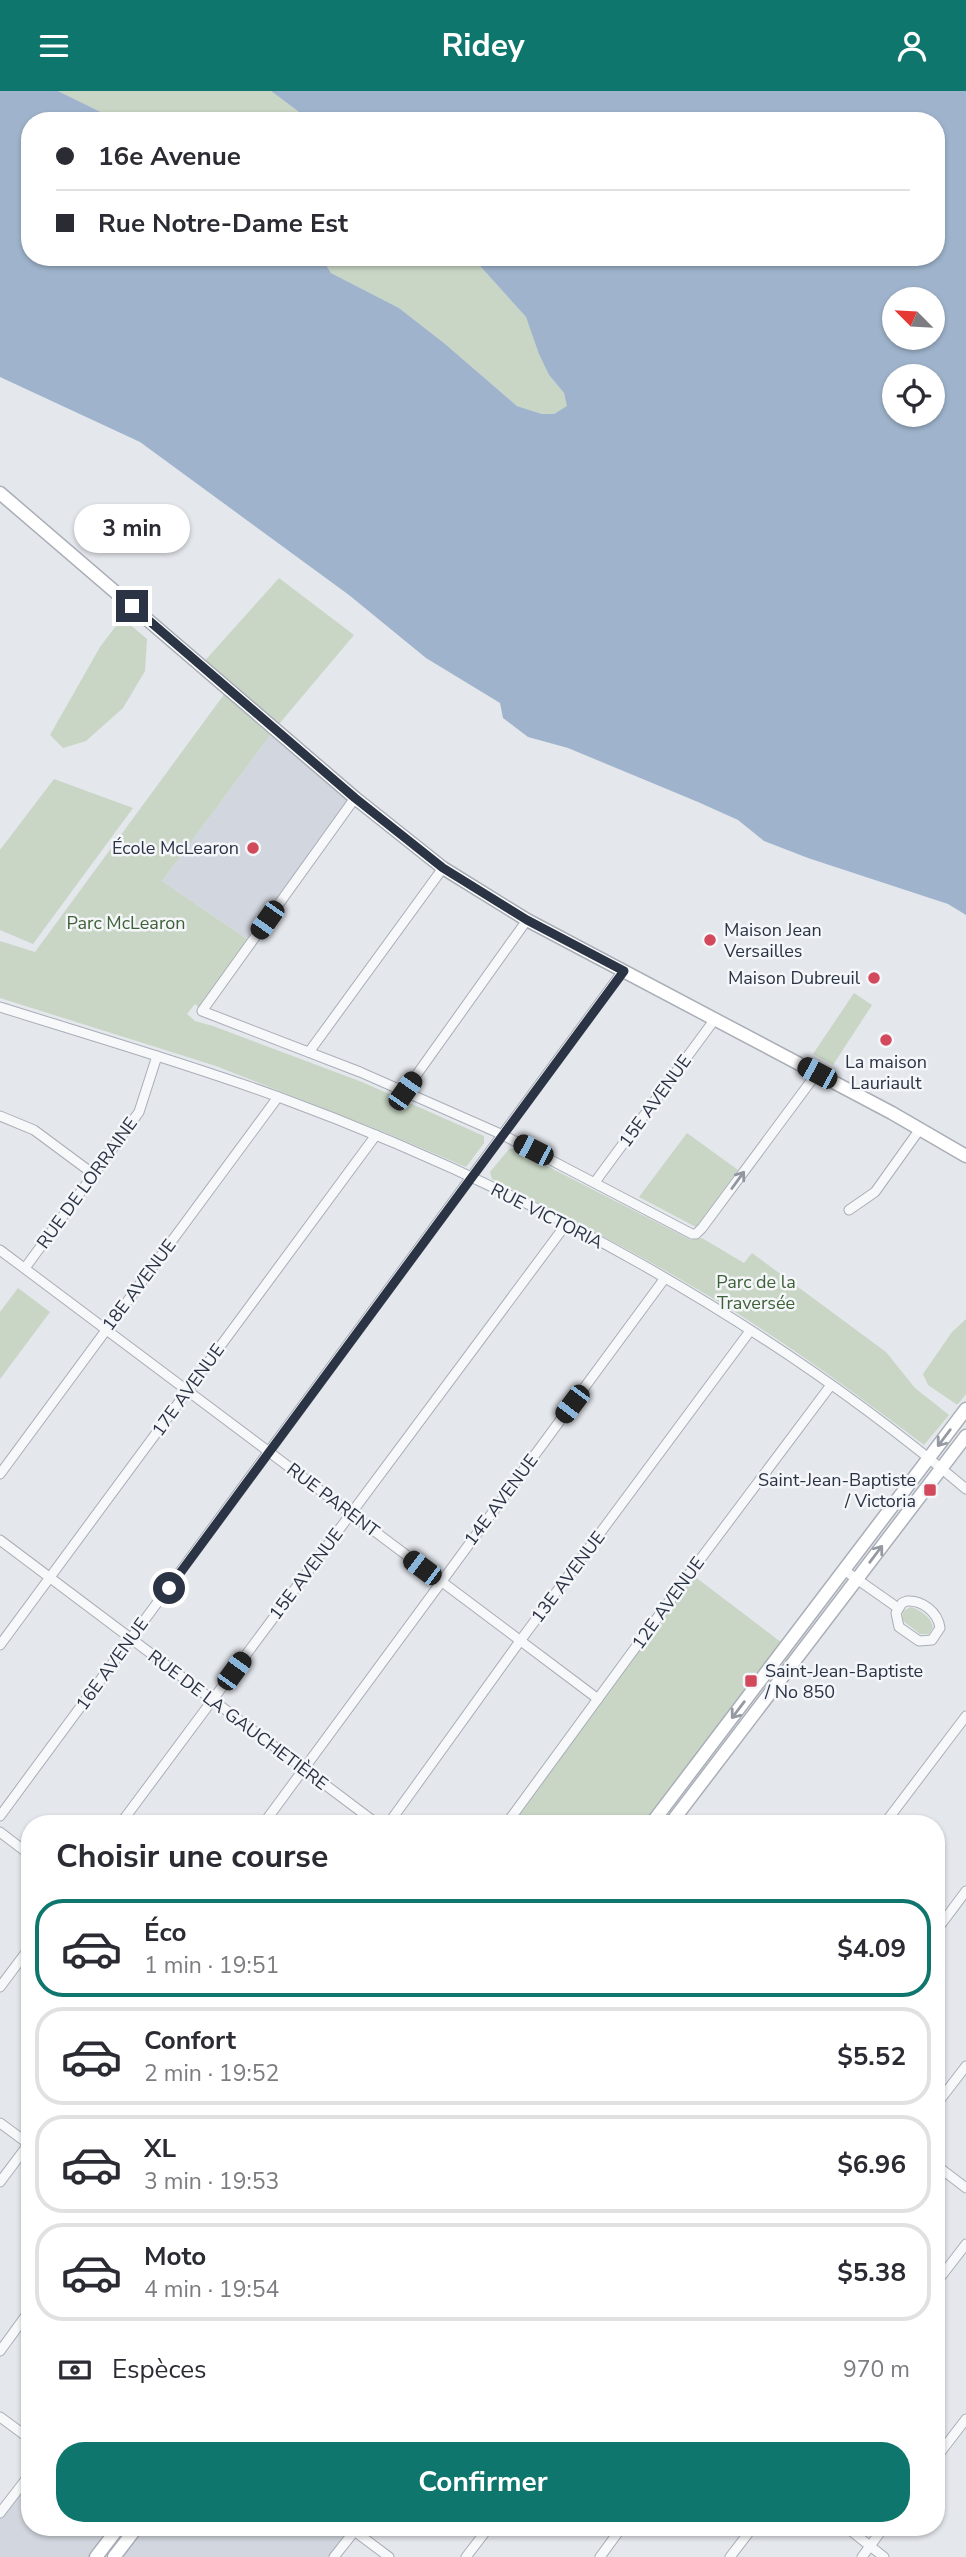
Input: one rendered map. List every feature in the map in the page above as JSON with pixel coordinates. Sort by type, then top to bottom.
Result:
[{"type":"main road","points":[[0,492],[355,798],[443,868],[527,920],[817,1073],[966,1156]]},
{"type":"main road","points":[[658,1815],[929,1458],[964,1417]]},
{"type":"main road","points":[[676,1815],[966,1436]]},
{"type":"main road","points":[[808,1617],[820,1627]]},
{"type":"main road","points":[[96,2557],[112,2536]]},
{"type":"main road","points":[[114,2557],[130,2536]]},
{"type":"street","points":[[355,798],[202,1011],[405,1091],[503,1135],[688,1233],[696,1234],[817,1073]]},
{"type":"street","points":[[309,1052],[443,868]]},
{"type":"street","points":[[405,1091],[527,920]]},
{"type":"street","name":"16E AVENUE","points":[[0,1816],[624,971]]},
{"type":"street","name":"RUE VICTORIA","points":[[0,1007],[278,1097],[376,1135],[567,1223],[665,1278],[750,1331],[831,1385],[966,1489]]},
{"type":"street","name":"15E AVENUE","points":[[595,1182],[715,1019]]},
{"type":"street","name":"RUE DE LORRAINE","points":[[25,1268],[139,1112],[157,1056]]},
{"type":"street","name":"18E AVENUE","points":[[0,1474],[278,1097]]},
{"type":"street","points":[[0,1117],[34,1129],[92,1173]]},
{"type":"street","points":[[849,1210],[875,1192],[920,1129]]},
{"type":"street","name":"17E AVENUE","points":[[0,1645],[376,1135]]},
{"type":"street","name":"15E AVENUE","points":[[127,1815],[567,1223]]},
{"type":"street","name":"RUE PARENT","points":[[0,1250],[189,1389],[440,1582],[598,1699]]},
{"type":"street","name":"14E AVENUE","points":[[270,1815],[665,1278]]},
{"type":"street","name":"13E AVENUE","points":[[395,1815],[750,1331]]},
{"type":"street","name":"12E AVENUE","points":[[513,1815],[831,1385]]},
{"type":"street","name":"RUE DE LA GAUCHETIÈRE","points":[[0,1539],[365,1815]]},
{"type":"street","points":[[844,1570],[898,1608]]},
{"type":"street","points":[[907,1601],[915,1601],[933,1612],[939,1623],[936,1637],[923,1642],[901,1630],[896,1623],[898,1608],[907,1601]]},
{"type":"street","points":[[892,1815],[966,1716]]},
{"type":"street","points":[[0,1832],[21,1848]]},
{"type":"street","points":[[945,1919],[966,1891]]},
{"type":"street","points":[[0,1987],[21,1959]]},
{"type":"street","points":[[945,2093],[966,2066]]},
{"type":"street","points":[[0,2123],[21,2138]]},
{"type":"street","points":[[0,2182],[21,2154]]},
{"type":"street","points":[[945,2172],[966,2188]]},
{"type":"street","points":[[945,2271],[966,2244]]},
{"type":"street","points":[[0,2351],[21,2322]]},
{"type":"street","points":[[0,2417],[21,2432]]},
{"type":"street","points":[[945,2446],[966,2419]]},
{"type":"street","points":[[0,2514],[21,2486]]},
{"type":"street","points":[[334,2557],[348,2536]]},
{"type":"street","points":[[364,2536],[389,2557]]},
{"type":"street","points":[[466,2557],[482,2536]]},
{"type":"street","points":[[600,2557],[615,2536]]},
{"type":"street","points":[[730,2557],[746,2536]]},
{"type":"street","points":[[857,2536],[884,2557]]},
{"type":"street","points":[[862,2557],[877,2536]]},
{"type":"shaded area","name":"École McLearon","points":[[274,730],[355,798],[251,942],[162,881]]},
{"type":"shaded area","points":[[21,2483],[21,2536],[112,2536],[96,2557],[0,2557],[0,2512]]},
{"type":"shaded area","points":[[130,2536],[350,2536],[334,2557],[114,2557]]},
{"type":"green space","points":[[58,91],[271,91],[299,112],[101,112]]},
{"type":"green space","points":[[327,266],[480,266],[526,317],[549,375],[564,393],[568,406],[554,414],[542,414],[517,406],[399,308],[331,273]]},
{"type":"green space","name":"Parc McLearon","points":[[279,578],[354,635],[274,730],[162,881],[251,942],[202,1010],[195,1004],[187,1014],[195,1021],[362,1082],[484,1136],[484,1143],[466,1167],[216,1066],[0,998],[0,941],[35,952],[228,689],[201,665]]},
{"type":"green space","points":[[122,618],[147,639],[145,671],[123,708],[86,741],[63,748],[50,735],[100,647]]},
{"type":"green space","points":[[54,779],[133,808],[33,944],[0,930],[0,850]]},
{"type":"green space","points":[[854,993],[872,1005],[833,1065],[813,1054]]},
{"type":"green space","points":[[687,1133],[738,1170],[696,1227],[639,1197]]},
{"type":"green space","name":"Parc de la Traversée","points":[[509,1149],[514,1149],[691,1240],[702,1238],[744,1263],[752,1253],[886,1352],[915,1388],[949,1415],[924,1445],[807,1360],[716,1300],[492,1179],[490,1172]]},
{"type":"green space","points":[[18,1288],[50,1312],[0,1379],[0,1312]]},
{"type":"green space","points":[[966,1319],[966,1394],[956,1404],[928,1385],[923,1374],[952,1332]]},
{"type":"green space","points":[[690,1573],[786,1646],[658,1815],[513,1815]]},
{"type":"green space","points":[[911,1607],[930,1620],[933,1627],[929,1634],[920,1634],[902,1620],[903,1611]]},
{"type":"water","points":[[0,91],[58,91],[101,112],[21,112],[21,266],[327,266],[331,273],[399,308],[517,406],[542,414],[554,414],[567,406],[564,393],[549,375],[526,317],[480,266],[945,266],[945,112],[299,112],[271,91],[966,91],[966,915],[948,904],[764,841],[738,820],[698,802],[568,748],[528,737],[503,718],[500,703],[426,658],[349,595],[140,442],[0,377]]},
{"type":"place","name":"École McLearon","points":[[253,848]]},
{"type":"place","name":"Maison Jean Versailles","points":[[710,940]]},
{"type":"place","name":"Maison Dubreuil","points":[[874,978]]},
{"type":"place","name":"La maison Lauriault","points":[[886,1040]]},
{"type":"place","name":"Saint-Jean-Baptiste / Victoria","points":[[930,1490]]},
{"type":"place","name":"Saint-Jean-Baptiste / No 850","points":[[751,1681]]},
{"type":"route","points":[[132,606],[274,730],[443,868],[527,920],[624,971],[169,1588]]}]
